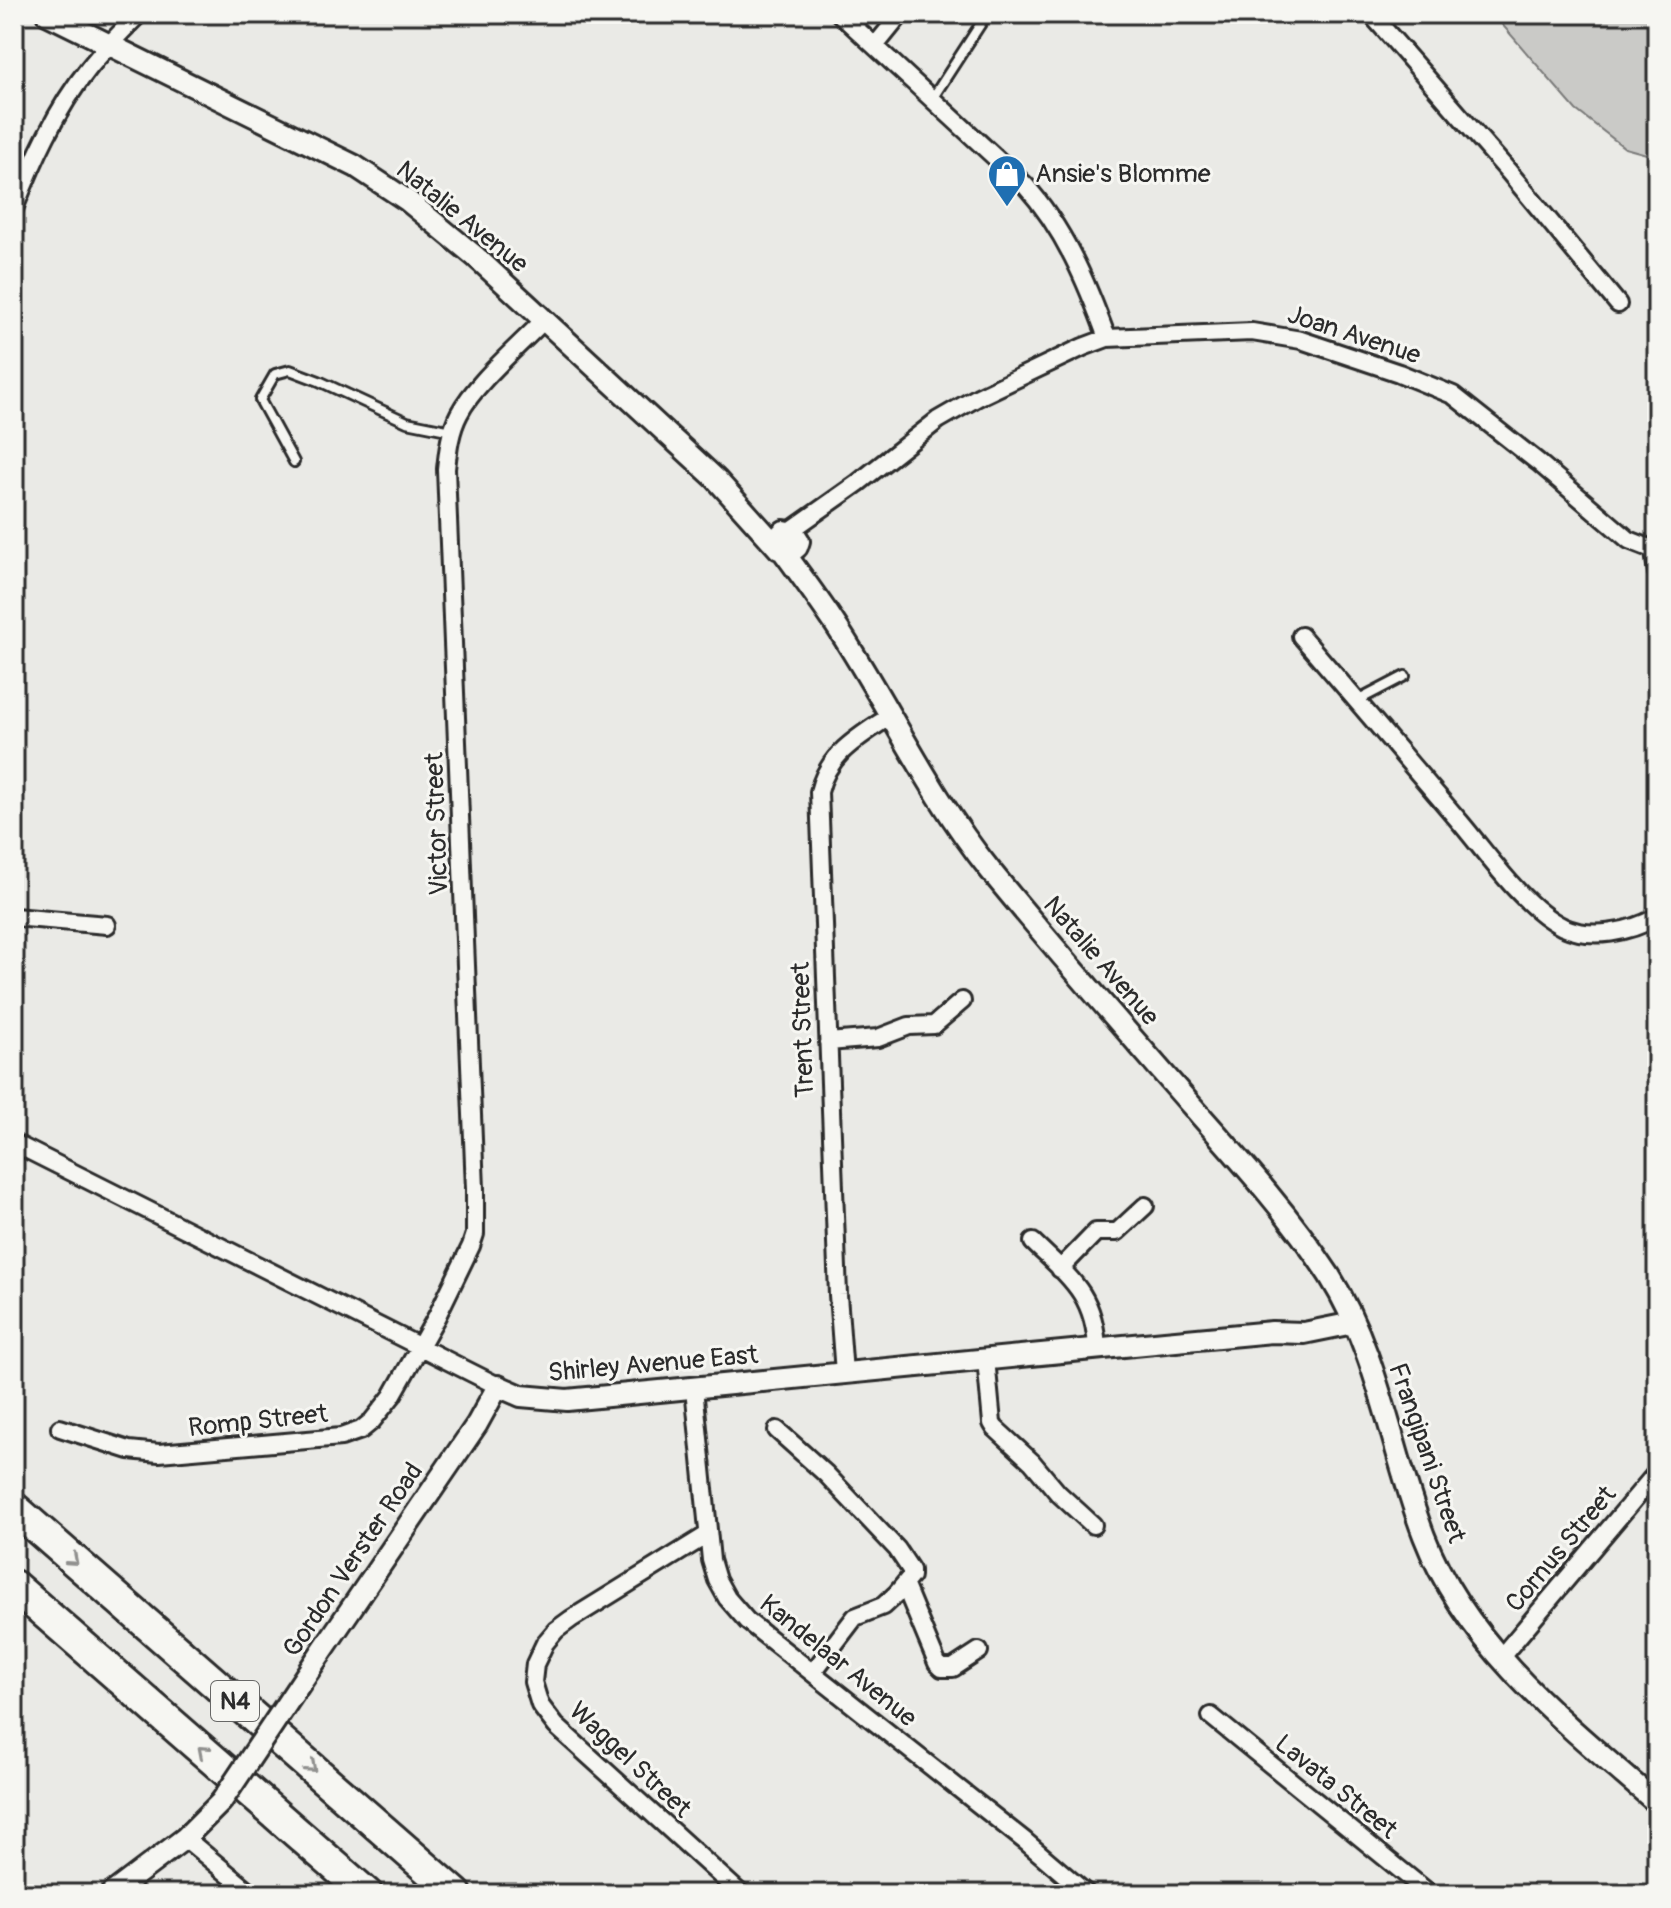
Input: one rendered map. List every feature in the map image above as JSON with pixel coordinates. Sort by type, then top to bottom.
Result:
[{"type":"highway","name":"N4","points":[[14,1508],[456,1894]]},
{"type":"highway","name":"N4","points":[[14,1586],[367,1894]]},
{"type":"street","name":"Natalie Avenue","points":[[47,14],[355,166],[435,221],[716,479],[789,540],[830,616],[973,848],[1250,1172],[1318,1259],[1353,1323]]},
{"type":"street","points":[[14,209],[54,124],[87,69],[139,14]]},
{"type":"street","points":[[840,14],[1024,184],[1048,211],[1089,290],[1107,338]]},
{"type":"street","points":[[875,46],[901,14]]},
{"type":"street","points":[[1371,14],[1509,172],[1618,304]]},
{"type":"street","name":"Victor Street","points":[[419,1347],[459,1274],[474,1240],[476,1226],[446,469],[452,431],[467,401],[544,320]]},
{"type":"street","name":"Joan Avenue","points":[[789,540],[947,415],[1066,355],[1107,338],[1252,332],[1278,334],[1341,353],[1458,398],[1629,540],[1655,552],[1657,572]]},
{"type":"street","points":[[1301,636],[1542,914],[1562,926],[1587,933],[1628,930],[1657,917]]},
{"type":"street","name":"Trent Street","points":[[844,1373],[838,1295],[819,792],[824,775],[842,750],[890,716]]},
{"type":"street","points":[[14,917],[107,925]]},
{"type":"street","points":[[828,1042],[878,1038],[909,1026],[934,1025],[962,1001]]},
{"type":"street","name":"Shirley Avenue East","points":[[14,1143],[498,1386],[540,1400],[567,1400],[1272,1332],[1304,1333],[1353,1323]]},
{"type":"street","points":[[1060,1269],[1096,1232],[1117,1232],[1145,1206]]},
{"type":"street","points":[[1033,1242],[1085,1296],[1095,1323],[1097,1349]]},
{"type":"street","name":"Frangipani Street","points":[[1353,1323],[1372,1367],[1426,1542],[1459,1601],[1501,1657],[1547,1705],[1657,1803]]},
{"type":"street","name":"Romp Street","points":[[60,1428],[129,1450],[178,1454],[341,1437],[361,1430],[372,1421],[392,1396],[419,1347]]},
{"type":"street","points":[[986,1359],[995,1428],[1093,1525]]},
{"type":"street","name":"Gordon Verster Road","points":[[111,1894],[185,1838],[221,1802],[477,1424],[498,1386]]},
{"type":"street","name":"Kandelaar Avenue","points":[[694,1388],[707,1535],[714,1570],[727,1598],[747,1621],[1025,1841],[1087,1894]]},
{"type":"street","points":[[777,1430],[826,1474],[897,1549],[911,1570],[905,1586],[883,1606],[855,1617],[813,1672]]},
{"type":"street","name":"Cornus Street","points":[[1501,1657],[1657,1472]]},
{"type":"street","name":"Waggel Street","points":[[707,1535],[556,1630],[538,1657],[533,1682],[540,1705],[556,1726],[741,1894]]},
{"type":"street","points":[[905,1586],[937,1663],[942,1668],[953,1668],[979,1651]]},
{"type":"street","name":"Lavata Street","points":[[1211,1716],[1430,1894]]},
{"type":"street","points":[[185,1838],[252,1894]]},
{"type":"lane","points":[[932,99],[987,14]]},
{"type":"lane","points":[[294,462],[260,400],[275,374],[290,370],[407,422],[452,431]]},
{"type":"lane","points":[[1357,701],[1405,676]]},
{"type":"shaded area","points":[[1493,14],[1657,14],[1657,157],[1625,148],[1576,110]]},
{"type":"place","name":"Ansie's Blomme","points":[[1007,208]]}]
